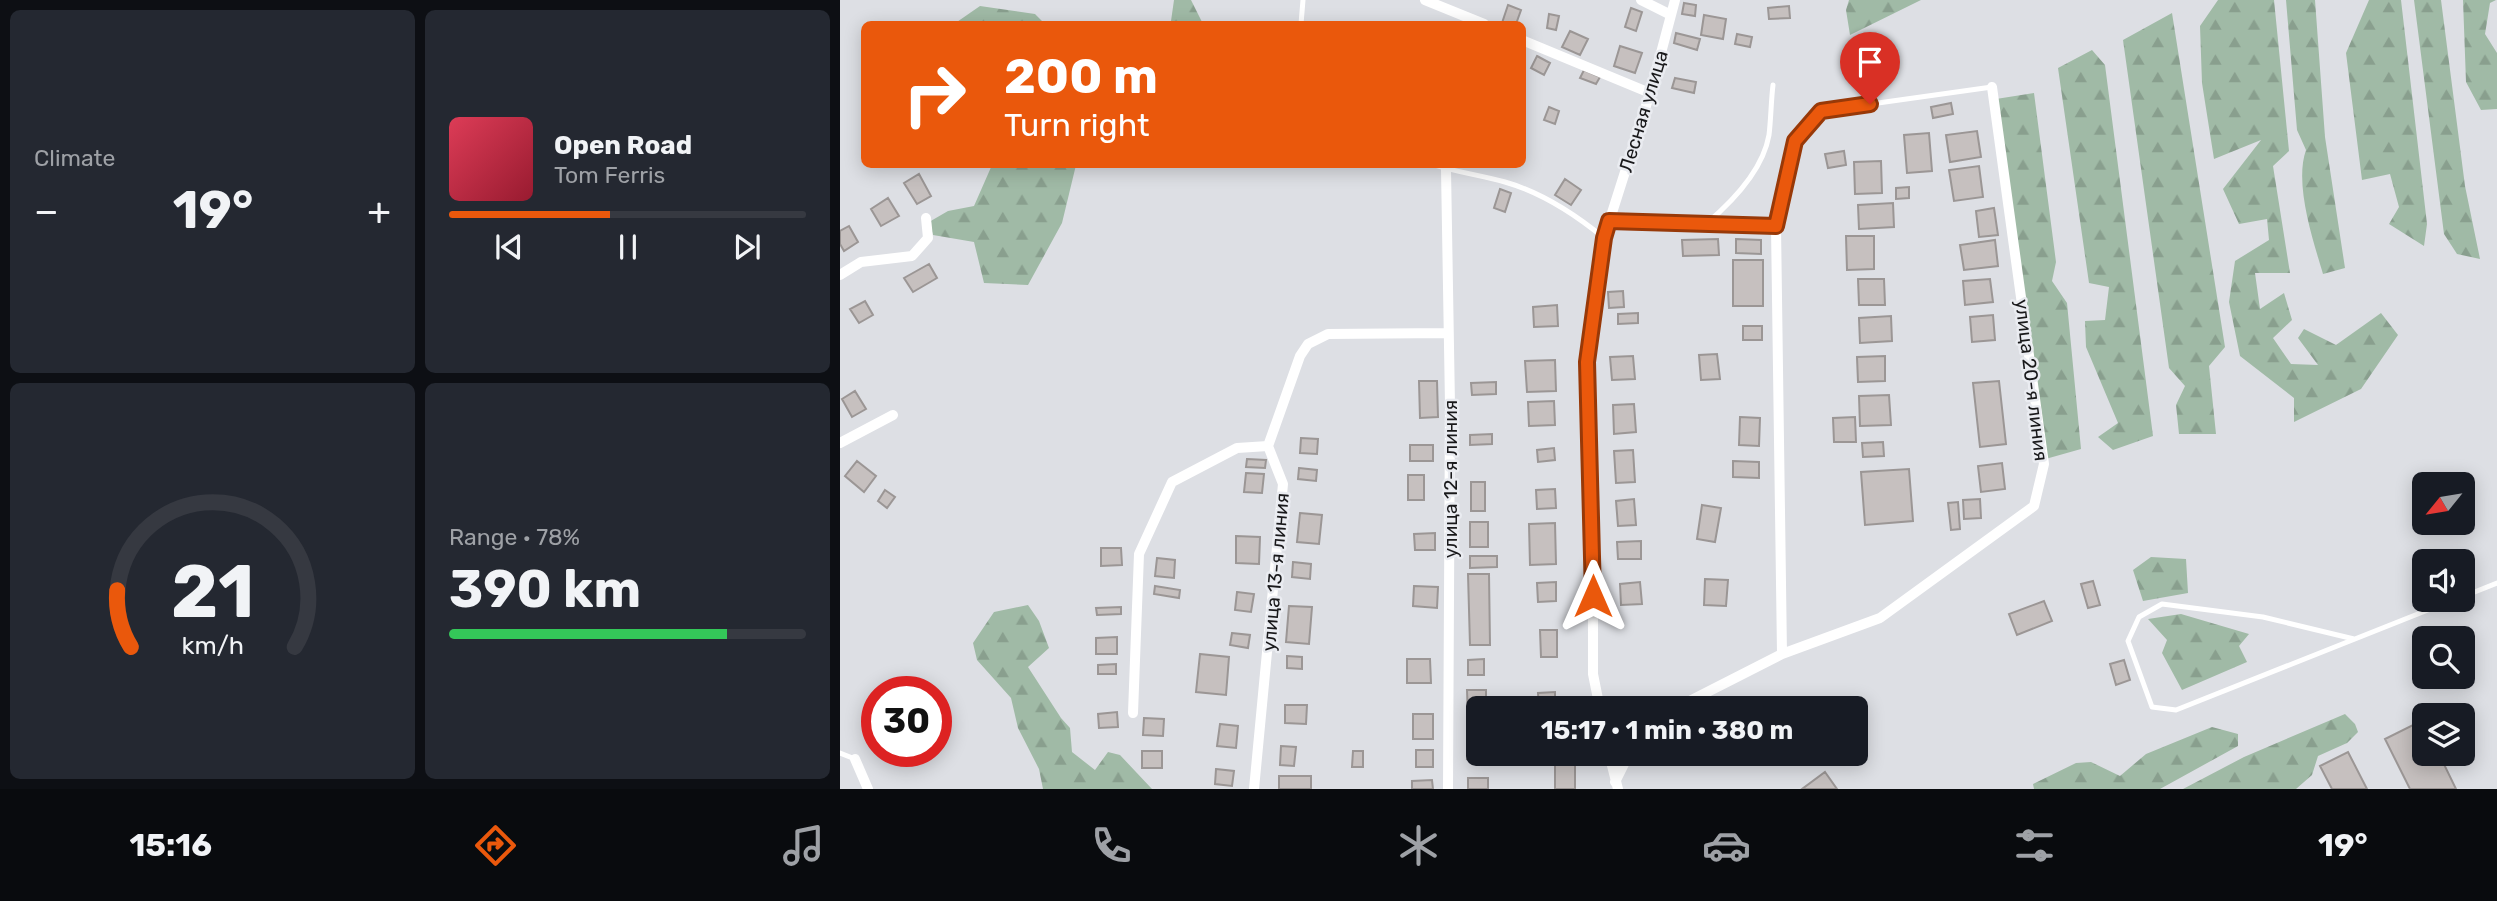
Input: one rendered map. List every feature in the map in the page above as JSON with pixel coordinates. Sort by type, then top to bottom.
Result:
[{"type":"street","points":[[1425,0],[1477,21]]},
{"type":"street","points":[[1641,0],[1671,15]]},
{"type":"street","name":"Лесная улица","points":[[1597,696],[1593,674],[1593,517],[1587,362],[1604,238],[1650,93],[1675,0]]},
{"type":"street","points":[[1526,42],[1650,93]]},
{"type":"street","name":"улица 20-я линия","points":[[1700,696],[1782,654],[1880,618],[2034,506],[2044,464],[1992,87]]},
{"type":"street","name":"улица 12-я линия","points":[[1446,169],[1450,405],[1447,789]]},
{"type":"street","points":[[840,275],[860,262],[912,256],[928,239],[926,218]]},
{"type":"street","points":[[1776,226],[1782,654]]},
{"type":"street","points":[[1133,713],[1139,554],[1172,482],[1237,449],[1268,446],[1300,356],[1308,344],[1328,334],[1447,333]]},
{"type":"street","points":[[840,443],[893,415]]},
{"type":"street","name":"улица 13-я линия","points":[[1254,789],[1283,484],[1268,446]]},
{"type":"street","points":[[855,759],[868,789]]},
{"type":"street","points":[[1612,766],[1616,786]]},
{"type":"street","points":[[1616,786],[1624,766]]},
{"type":"lane","points":[[1301,21],[1303,0]]},
{"type":"lane","points":[[1706,224],[1728,205],[1757,165],[1768,137],[1773,85]]},
{"type":"lane","points":[[1609,221],[1776,226],[1795,141],[1821,111],[1992,87]]},
{"type":"lane","points":[[1443,168],[1507,182],[1534,193],[1586,223],[1604,238]]},
{"type":"lane","points":[[2475,592],[2497,583]]},
{"type":"lane","points":[[2354,639],[2263,617],[2162,604],[2139,617],[2128,641],[2152,707],[2176,710],[2423,612]]},
{"type":"lane","points":[[840,753],[855,759]]},
{"type":"green space","points":[[1174,0],[1191,0],[1202,21],[1171,21]]},
{"type":"green space","points":[[1849,0],[1921,0],[1850,35],[1846,10]]},
{"type":"green space","points":[[2218,0],[2274,0],[2289,151],[2273,166],[2290,273],[2255,273],[2260,309],[2284,293],[2292,320],[2273,338],[2291,364],[2318,365],[2298,338],[2304,329],[2336,345],[2381,313],[2398,335],[2361,389],[2294,422],[2294,398],[2240,356],[2229,302],[2235,261],[2269,240],[2267,219],[2239,224],[2223,189],[2261,140],[2214,159],[2202,83],[2200,26]]},
{"type":"green space","points":[[2286,0],[2315,0],[2325,137],[2345,268],[2323,274],[2303,195],[2306,150],[2297,130]]},
{"type":"green space","points":[[2369,0],[2401,0],[2427,224],[2424,246],[2389,224],[2399,207],[2390,174],[2362,180],[2346,53]]},
{"type":"green space","points":[[2414,0],[2441,0],[2465,186],[2480,259],[2457,254],[2444,234]]},
{"type":"green space","points":[[2463,0],[2496,0],[2490,3],[2485,34],[2497,53],[2497,109],[2481,110],[2466,82]]},
{"type":"green space","points":[[980,6],[1035,14],[1042,21],[958,21]]},
{"type":"green space","points":[[2172,13],[2225,347],[2209,366],[2216,434],[2179,434],[2176,405],[2185,386],[2169,368],[2123,40]]},
{"type":"green space","points":[[2092,50],[2105,65],[2153,436],[2113,450],[2098,437],[2118,423],[2086,347],[2085,321],[2105,320],[2109,287],[2089,283],[2058,68]]},
{"type":"green space","points":[[2034,93],[2056,262],[2052,281],[2067,303],[2081,449],[2042,460],[1996,99]]},
{"type":"green space","points":[[991,168],[1075,168],[1062,223],[1028,285],[984,283],[974,242],[933,235],[929,222],[948,211],[974,206]]},
{"type":"green space","points":[[2151,557],[2186,559],[2188,593],[2143,601],[2133,570]]},
{"type":"green space","points":[[1028,605],[1039,621],[1049,648],[1028,667],[1070,728],[1072,752],[1095,770],[1108,752],[1120,755],[1152,789],[1043,789],[1039,769],[1018,728],[1011,698],[977,660],[973,643],[994,612]]},
{"type":"green space","points":[[2181,614],[2249,634],[2239,646],[2247,662],[2182,690],[2162,653],[2167,640],[2148,619]]},
{"type":"green space","points":[[2345,714],[2355,724],[2358,732],[2347,743],[2318,756],[2312,775],[2296,789],[2183,789],[2244,757]]},
{"type":"green space","points":[[2212,727],[2238,734],[2238,746],[2160,789],[2034,789],[2033,784],[2076,763],[2091,762],[2120,776],[2146,754]]},
{"type":"building","points":[[1684,3],[1696,5],[1695,16],[1682,14]]},
{"type":"building","points":[[1508,5],[1521,10],[1517,21],[1503,21]]},
{"type":"building","points":[[1789,6],[1790,18],[1769,19],[1768,8]]},
{"type":"building","points":[[1631,8],[1642,12],[1636,31],[1625,27]]},
{"type":"building","points":[[1549,14],[1559,16],[1556,30],[1547,28]]},
{"type":"building","points":[[1704,15],[1726,19],[1723,39],[1701,35]]},
{"type":"building","points":[[1570,31],[1588,39],[1580,55],[1562,47]]},
{"type":"building","points":[[1676,33],[1700,39],[1697,50],[1674,43]]},
{"type":"building","points":[[1737,34],[1752,37],[1750,47],[1735,44]]},
{"type":"building","points":[[1620,46],[1642,53],[1635,73],[1614,66]]},
{"type":"building","points":[[1537,56],[1550,63],[1544,75],[1531,68]]},
{"type":"building","points":[[1584,70],[1600,77],[1596,84],[1580,78]]},
{"type":"building","points":[[1675,78],[1696,82],[1694,93],[1672,88]]},
{"type":"building","points":[[1951,103],[1953,114],[1933,118],[1931,107]]},
{"type":"building","points":[[1549,107],[1559,111],[1555,124],[1544,120]]},
{"type":"building","points":[[1977,131],[1981,157],[1950,162],[1946,135]]},
{"type":"building","points":[[1929,133],[1932,171],[1907,173],[1904,135]]},
{"type":"building","points":[[1844,151],[1846,165],[1828,168],[1825,154]]},
{"type":"building","points":[[1881,161],[1882,193],[1855,194],[1854,162]]},
{"type":"building","points":[[1979,166],[1983,197],[1954,201],[1949,170]]},
{"type":"building","points":[[919,174],[931,196],[917,204],[904,183]]},
{"type":"building","points":[[1565,179],[1581,190],[1571,205],[1555,195]]},
{"type":"building","points":[[1909,187],[1909,198],[1896,199],[1896,188]]},
{"type":"building","points":[[1500,189],[1511,193],[1505,212],[1494,208]]},
{"type":"building","points":[[888,198],[899,216],[881,226],[871,209]]},
{"type":"building","points":[[1893,203],[1894,227],[1859,229],[1858,205]]},
{"type":"building","points":[[1994,208],[1998,235],[1979,237],[1976,211]]},
{"type":"building","points":[[849,226],[858,242],[844,251],[840,244],[840,231]]},
{"type":"building","points":[[1846,236],[1874,236],[1874,269],[1847,270]]},
{"type":"building","points":[[1718,239],[1719,255],[1683,256],[1682,240]]},
{"type":"building","points":[[1736,239],[1761,240],[1761,254],[1736,253]]},
{"type":"building","points":[[1995,240],[1998,266],[1964,270],[1960,245]]},
{"type":"building","points":[[1733,260],[1763,260],[1763,306],[1733,306]]},
{"type":"building","points":[[929,264],[937,278],[913,292],[904,278]]},
{"type":"building","points":[[1858,279],[1884,279],[1885,305],[1859,305]]},
{"type":"building","points":[[1990,279],[1993,302],[1965,305],[1963,281]]},
{"type":"building","points":[[1623,291],[1624,307],[1609,308],[1608,292]]},
{"type":"building","points":[[865,301],[873,315],[859,323],[850,309]]},
{"type":"building","points":[[1557,305],[1558,326],[1534,327],[1533,307]]},
{"type":"building","points":[[1638,313],[1638,323],[1618,324],[1618,314]]},
{"type":"building","points":[[1993,315],[1995,340],[1972,342],[1970,317]]},
{"type":"building","points":[[1891,316],[1892,341],[1860,343],[1859,318]]},
{"type":"building","points":[[1743,326],[1762,326],[1762,340],[1743,340]]},
{"type":"building","points":[[1717,354],[1720,379],[1701,380],[1699,355]]},
{"type":"building","points":[[1633,356],[1635,379],[1612,380],[1610,357]]},
{"type":"building","points":[[1885,356],[1885,381],[1858,382],[1857,357]]},
{"type":"building","points":[[1555,360],[1556,391],[1527,392],[1525,361]]},
{"type":"building","points":[[1419,381],[1437,381],[1438,417],[1420,418]]},
{"type":"building","points":[[1999,381],[2006,444],[1980,447],[1973,383]]},
{"type":"building","points":[[1496,382],[1496,394],[1472,395],[1471,383]]},
{"type":"building","points":[[855,391],[866,409],[852,417],[842,399]]},
{"type":"building","points":[[1889,395],[1891,425],[1860,426],[1859,396]]},
{"type":"building","points":[[1554,401],[1555,425],[1529,426],[1528,402]]},
{"type":"building","points":[[1634,404],[1636,432],[1614,434],[1613,405]]},
{"type":"building","points":[[1740,417],[1760,418],[1759,446],[1739,445]]},
{"type":"building","points":[[1855,417],[1856,442],[1834,442],[1833,418]]},
{"type":"building","points":[[1492,434],[1492,444],[1470,445],[1470,435]]},
{"type":"building","points":[[1301,438],[1318,439],[1317,454],[1300,453]]},
{"type":"building","points":[[1883,442],[1884,456],[1863,457],[1862,443]]},
{"type":"building","points":[[1410,445],[1433,445],[1433,461],[1410,461]]},
{"type":"building","points":[[1554,448],[1555,460],[1538,462],[1537,450]]},
{"type":"building","points":[[1633,450],[1635,482],[1616,483],[1614,451]]},
{"type":"building","points":[[1247,459],[1266,460],[1265,468],[1246,467]]},
{"type":"building","points":[[857,461],[876,476],[864,492],[845,476]]},
{"type":"building","points":[[1733,461],[1759,462],[1759,478],[1733,477]]},
{"type":"building","points":[[2002,463],[2005,489],[1981,492],[1978,466]]},
{"type":"building","points":[[1299,468],[1317,470],[1316,481],[1298,479]]},
{"type":"building","points":[[1909,469],[1913,521],[1865,525],[1861,472]]},
{"type":"building","points":[[1246,473],[1264,474],[1262,493],[1244,492]]},
{"type":"building","points":[[1408,475],[1424,475],[1424,500],[1408,500]]},
{"type":"building","points":[[1471,482],[1485,482],[1485,511],[1471,511]]},
{"type":"building","points":[[1555,489],[1556,508],[1537,509],[1536,490]]},
{"type":"building","points":[[885,490],[895,497],[887,508],[878,501]]},
{"type":"building","points":[[1634,499],[1636,525],[1618,526],[1616,501]]},
{"type":"building","points":[[1980,499],[1981,518],[1964,519],[1963,500]]},
{"type":"building","points":[[1958,502],[1960,529],[1951,530],[1948,503]]},
{"type":"building","points":[[1702,505],[1721,508],[1715,542],[1697,539]]},
{"type":"building","points":[[1300,513],[1322,515],[1319,544],[1297,542]]},
{"type":"building","points":[[1470,522],[1488,522],[1488,547],[1470,547]]},
{"type":"building","points":[[1555,523],[1556,564],[1530,565],[1529,524]]},
{"type":"building","points":[[1435,533],[1435,550],[1415,550],[1414,534]]},
{"type":"building","points":[[1236,536],[1260,537],[1259,564],[1236,563]]},
{"type":"building","points":[[1641,541],[1641,559],[1618,559],[1617,542]]},
{"type":"building","points":[[1101,548],[1121,548],[1122,565],[1101,566]]},
{"type":"building","points":[[1470,556],[1497,556],[1497,567],[1470,568]]},
{"type":"building","points":[[1157,558],[1175,560],[1174,578],[1155,576]]},
{"type":"building","points":[[1293,562],[1311,564],[1310,579],[1292,577]]},
{"type":"building","points":[[1468,574],[1489,574],[1490,645],[1470,645]]},
{"type":"building","points":[[1705,579],[1728,580],[1726,606],[1704,605]]},
{"type":"building","points":[[2093,581],[2100,605],[2088,608],[2081,584]]},
{"type":"building","points":[[1556,582],[1556,601],[1538,602],[1537,583]]},
{"type":"building","points":[[1640,582],[1642,604],[1621,605],[1620,584]]},
{"type":"building","points":[[1155,586],[1180,590],[1179,598],[1154,594]]},
{"type":"building","points":[[1414,586],[1438,587],[1437,608],[1413,606]]},
{"type":"building","points":[[1237,592],[1254,594],[1251,612],[1235,610]]},
{"type":"building","points":[[2044,601],[2052,621],[2017,635],[2009,614]]},
{"type":"building","points":[[1289,606],[1312,607],[1309,644],[1286,642]]},
{"type":"building","points":[[1121,607],[1121,614],[1097,615],[1096,608]]},
{"type":"building","points":[[1540,630],[1557,630],[1557,657],[1541,657]]},
{"type":"building","points":[[1232,633],[1250,635],[1248,648],[1230,645]]},
{"type":"building","points":[[1117,637],[1117,654],[1096,654],[1096,638]]},
{"type":"building","points":[[1200,654],[1229,657],[1226,695],[1196,692]]},
{"type":"building","points":[[1287,656],[1302,657],[1302,669],[1287,668]]},
{"type":"building","points":[[1407,659],[1430,659],[1431,683],[1407,683]]},
{"type":"building","points":[[1484,659],[1484,675],[1468,675],[1468,660]]},
{"type":"building","points":[[2124,660],[2130,680],[2116,685],[2110,664]]},
{"type":"building","points":[[1116,664],[1116,674],[1098,674],[1098,665]]},
{"type":"building","points":[[1467,690],[1486,690],[1486,696],[1467,696]]},
{"type":"building","points":[[1555,692],[1555,696],[1538,696],[1538,693]]},
{"type":"building","points":[[1285,705],[1307,705],[1306,724],[1285,723]]},
{"type":"building","points":[[1117,712],[1118,727],[1099,728],[1098,714]]},
{"type":"building","points":[[1413,714],[1433,714],[1433,739],[1413,739]]},
{"type":"building","points":[[1144,718],[1164,719],[1163,736],[1143,735]]},
{"type":"building","points":[[1220,724],[1238,726],[1236,748],[1217,746]]},
{"type":"building","points":[[2412,726],[2412,766],[2445,766],[2456,789],[2410,789],[2385,739]]},
{"type":"building","points":[[1281,746],[1296,747],[1294,766],[1280,765]]},
{"type":"building","points":[[1416,750],[1433,750],[1433,767],[1416,767]]},
{"type":"building","points":[[1142,751],[1162,751],[1162,768],[1142,768]]},
{"type":"building","points":[[1353,751],[1363,751],[1363,767],[1352,767]]},
{"type":"building","points":[[2348,752],[2367,789],[2332,789],[2320,766]]},
{"type":"building","points":[[1555,766],[1575,766],[1575,789],[1555,789]]},
{"type":"building","points":[[1216,769],[1234,771],[1232,786],[1215,784]]},
{"type":"building","points":[[1825,772],[1837,789],[1802,789]]},
{"type":"building","points":[[1279,776],[1311,776],[1311,789],[1279,789]]},
{"type":"building","points":[[1468,778],[1488,778],[1488,789],[1468,789]]},
{"type":"building","points":[[1432,780],[1433,789],[1412,789],[1412,781]]},
{"type":"route","points":[[1593,596],[1587,362],[1604,238],[1609,221],[1776,226],[1795,141],[1821,111],[1870,104]]}]
